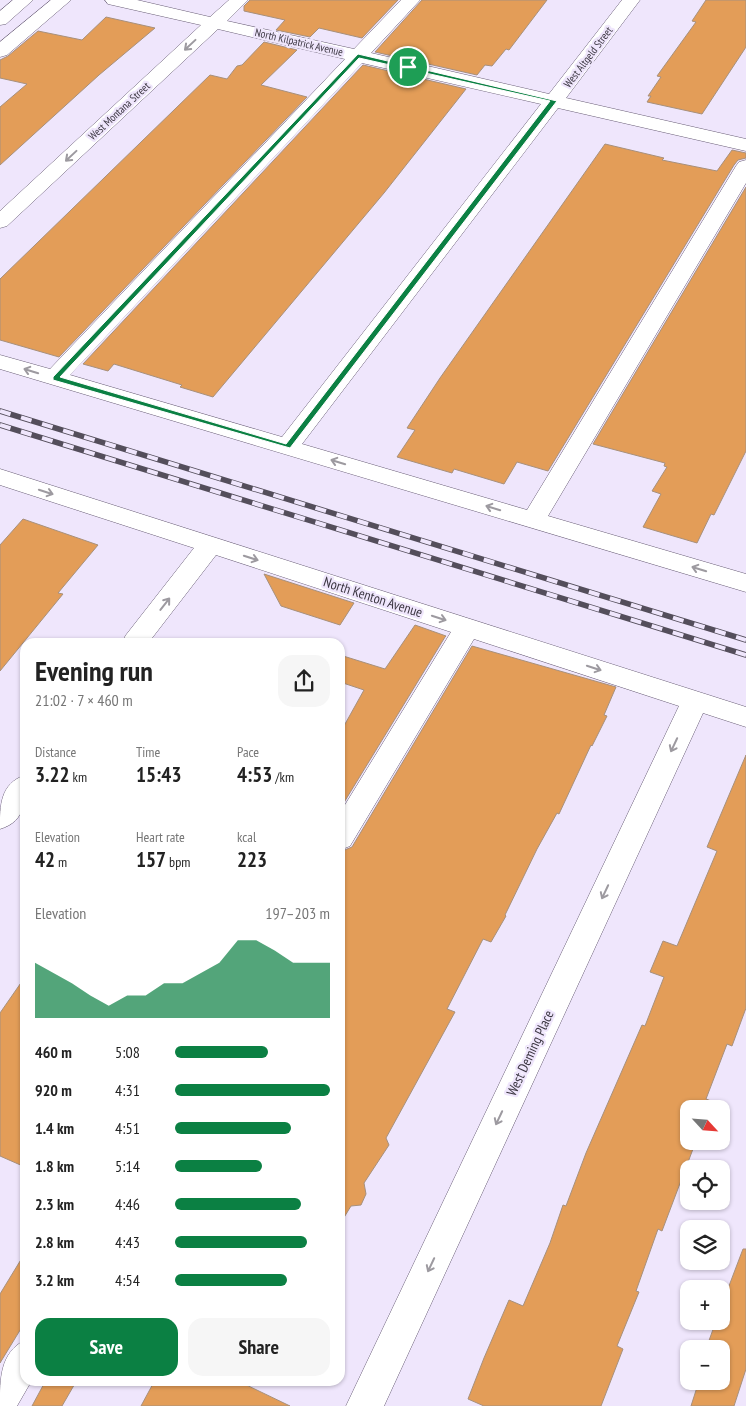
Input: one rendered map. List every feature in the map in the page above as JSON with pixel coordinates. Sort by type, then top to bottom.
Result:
[{"type":"street","points":[[0,20],[24,0]]},
{"type":"street","points":[[0,51],[62,0]]},
{"type":"street","name":"North Kilpatrick Avenue","points":[[114,0],[746,145]]},
{"type":"street","name":"West Montana Street","points":[[0,222],[239,0]]},
{"type":"street","points":[[55,378],[411,0]]},
{"type":"street","name":"West Altgeld Street","points":[[287,446],[631,0]]},
{"type":"street","points":[[533,520],[746,166]]},
{"type":"street","points":[[0,362],[746,583]]},
{"type":"street","name":"North Kenton Avenue","points":[[0,477],[746,717]]},
{"type":"street","points":[[138,638],[210,545]]},
{"type":"street","points":[[345,830],[468,627]]},
{"type":"street","name":"West Deming Place","points":[[365,1406],[695,700]]},
{"type":"street","points":[[0,818],[20,792]]},
{"type":"street","points":[[0,1399],[20,1366]]},
{"type":"building","points":[[250,0],[398,0],[362,38],[319,28],[310,37],[276,30],[285,20],[244,11],[244,6]]},
{"type":"building","points":[[422,0],[547,0],[509,50],[506,49],[492,66],[485,65],[477,75],[375,52]]},
{"type":"building","points":[[706,0],[746,0],[746,47],[702,114],[647,102],[651,96],[648,96],[661,77],[657,76],[696,22],[692,21]]},
{"type":"building","points":[[106,17],[155,28],[99,75],[0,165],[0,107],[27,84],[0,78],[0,60],[8,56],[38,31],[82,40]]},
{"type":"building","points":[[264,42],[297,50],[261,85],[307,97],[59,357],[0,340],[0,279],[210,75],[227,79],[237,66],[242,65]]},
{"type":"building","points":[[363,65],[466,89],[384,193],[213,397],[180,387],[182,385],[114,364],[108,371],[83,364]]},
{"type":"building","points":[[605,144],[664,158],[662,160],[717,171],[732,150],[746,153],[746,158],[738,160],[734,165],[548,471],[517,462],[504,484],[454,469],[452,473],[397,457],[415,430],[407,428],[440,378]]},
{"type":"building","points":[[746,187],[746,451],[714,515],[711,514],[697,543],[643,527],[661,494],[652,491],[667,467],[664,466],[665,463],[593,444]]},
{"type":"building","points":[[23,519],[98,545],[58,593],[63,594],[27,638],[20,638],[20,647],[0,671],[0,545]]},
{"type":"building","points":[[264,574],[354,603],[340,625],[281,606]]},
{"type":"building","points":[[415,625],[446,636],[345,801],[345,724],[364,690],[345,684],[345,657],[385,669]]},
{"type":"building","points":[[472,646],[616,687],[604,715],[607,716],[591,745],[559,814],[557,813],[537,849],[506,916],[491,942],[483,939],[447,1009],[455,1012],[386,1138],[389,1145],[364,1183],[366,1194],[361,1205],[351,1206],[345,1216],[345,850],[352,847]]},
{"type":"building","points":[[746,755],[746,1008],[732,1046],[727,1044],[706,1099],[708,1100],[680,1100],[680,1150],[693,1150],[689,1160],[680,1160],[680,1183],[662,1231],[658,1229],[636,1291],[639,1292],[617,1346],[623,1349],[601,1406],[484,1406],[468,1399],[484,1358],[509,1300],[523,1306],[550,1243],[563,1205],[566,1206],[586,1153],[642,1025],[645,1026],[664,977],[650,972],[663,941],[677,946],[717,851],[707,847]]},
{"type":"building","points":[[20,984],[20,1165],[0,1156],[0,1013]]},
{"type":"building","points":[[743,1249],[746,1249],[746,1369],[734,1406],[691,1406],[696,1390],[730,1390],[730,1340],[709,1340],[713,1330],[730,1330],[730,1283]]},
{"type":"building","points":[[20,1261],[20,1330],[0,1363],[0,1294]]},
{"type":"building","points":[[43,1386],[74,1386],[62,1406],[32,1406]]},
{"type":"building","points":[[152,1386],[248,1386],[290,1406],[141,1406]]},
{"type":"railway","points":[[0,411],[746,640]]},
{"type":"railway","points":[[0,425],[746,655]]},
{"type":"route","points":[[358,56],[408,67],[554,101],[287,446],[55,378],[358,56]]}]
